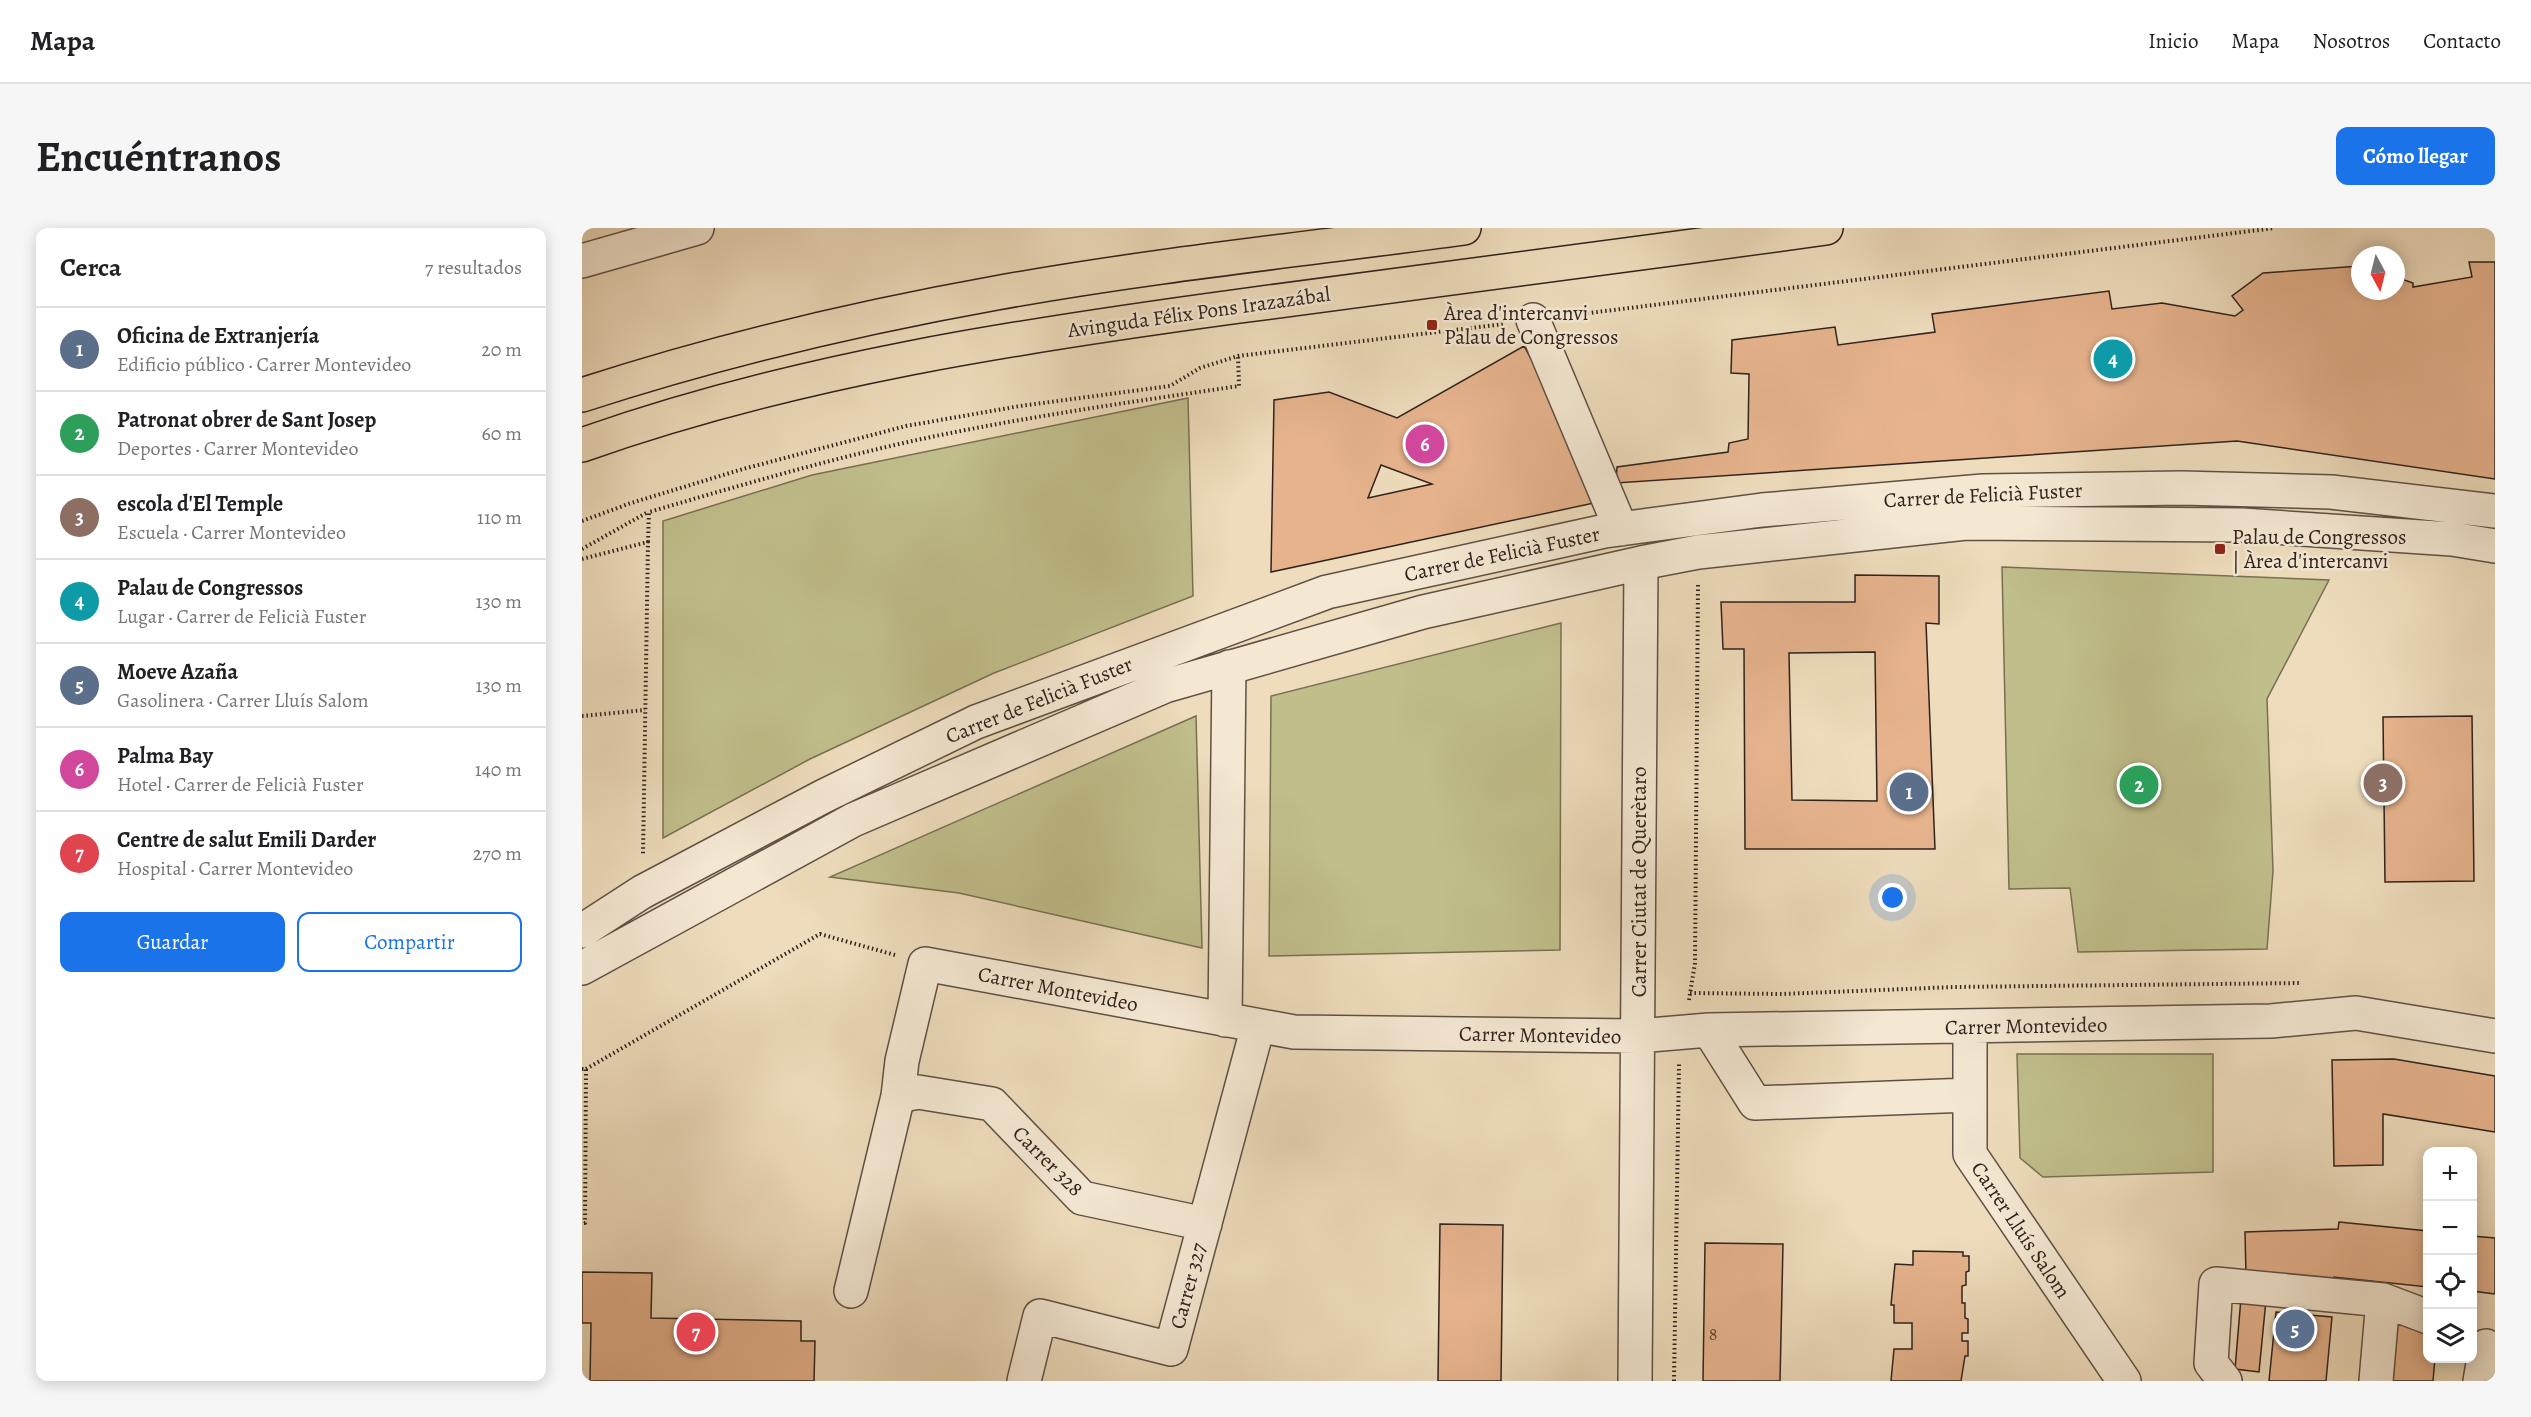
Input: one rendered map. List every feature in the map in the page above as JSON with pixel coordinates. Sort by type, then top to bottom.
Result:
[{"type":"highway","points":[[582,395],[627,380],[777,340],[987,295],[1464,228]]},
{"type":"highway","name":"Avinguda Félix Pons Irazazábal","points":[[582,445],[748,396],[970,346],[1147,319],[1827,228]]},
{"type":"street","points":[[582,261],[698,228]]},
{"type":"street","points":[[1533,320],[1621,529]]},
{"type":"street","name":"Carrer de Felicià Fuster","points":[[582,931],[642,892],[824,796],[976,722],[1327,592],[1621,529],[1762,510],[1983,491],[2182,488],[2331,492],[2495,510]]},
{"type":"street","name":"Carrer de Felicià Fuster","points":[[582,968],[854,819],[1165,686],[1423,612],[1641,563],[1698,552],[1966,523],[2242,525],[2452,540],[2495,546]]},
{"type":"street","name":"Carrer Ciutat de Querètaro","points":[[1635,1381],[1641,563]]},
{"type":"street","points":[[1225,1020],[1229,667]]},
{"type":"street","points":[[851,1292],[898,1096],[902,1061],[925,964]]},
{"type":"street","name":"Carrer Montevideo","points":[[925,964],[1294,1032],[1638,1036],[1697,1030],[2271,1022],[2355,1013],[2495,1036]]},
{"type":"street","name":"Carrer 327","points":[[1024,1381],[1040,1316],[1171,1349],[1258,1026]]},
{"type":"street","name":"Carrer Lluís Salom","points":[[1970,1027],[1970,1154],[2124,1381]]},
{"type":"street","points":[[1697,1030],[1755,1103],[1969,1095]]},
{"type":"street","name":"Carrer 328","points":[[898,1096],[918,1092],[992,1104],[1082,1198],[1205,1224]]},
{"type":"street","points":[[2225,1381],[2211,1363],[2216,1284],[2383,1300],[2423,1315]]},
{"type":"street","points":[[2376,1381],[2383,1300]]},
{"type":"street","points":[[2480,1381],[2484,1344]]},
{"type":"path","points":[[582,521],[631,502],[743,469],[906,426],[1020,406],[1170,387],[1200,368],[1239,356],[2274,228]]},
{"type":"path","points":[[582,549],[649,512],[794,469],[918,440],[1079,410],[1239,386],[1239,356]]},
{"type":"path","points":[[642,892],[649,512]]},
{"type":"path","points":[[582,559],[648,542]]},
{"type":"path","points":[[1674,1381],[1679,1060],[1697,1030],[1690,993],[1695,963],[1698,552]]},
{"type":"path","points":[[582,716],[645,710]]},
{"type":"path","points":[[582,1223],[585,1223],[584,1069],[820,934],[925,964]]},
{"type":"path","points":[[1690,993],[1782,994],[1954,987],[2305,983]]},
{"type":"shaded area","points":[[1188,398],[1193,596],[994,673],[810,759],[663,838],[663,521],[812,475]]},
{"type":"shaded area","points":[[2002,567],[2329,580],[2267,699],[2273,871],[2267,949],[2078,952],[2070,888],[2009,889]]},
{"type":"shaded area","points":[[1561,623],[1560,950],[1269,956],[1271,696]]},
{"type":"shaded area","points":[[1196,716],[1202,948],[959,893],[830,877]]},
{"type":"shaded area","points":[[2017,1054],[2213,1054],[2213,1172],[2043,1177],[2020,1158]]},
{"type":"building","points":[[2469,262],[2495,262],[2495,479],[2237,441],[1616,483],[1617,467],[1728,452],[1729,443],[1748,439],[1749,374],[1731,373],[1732,340],[1835,327],[1838,345],[1935,332],[1932,314],[2109,291],[2112,309],[2162,303],[2235,316],[2243,310],[2232,296],[2263,273],[2351,267],[2351,300],[2405,300],[2405,280],[2413,283],[2413,287],[2472,277]]},
{"type":"building","points":[[1524,346],[1608,500],[1271,572],[1274,400],[1329,392],[1397,418]],"holes":[[[1381,465],[1432,484],[1368,498]]]},
{"type":"building","points":[[1855,575],[1939,576],[1939,624],[1926,623],[1935,849],[1745,849],[1744,649],[1723,649],[1721,602],[1855,602]],"holes":[[[1875,652],[1877,801],[1792,800],[1789,653]]]},
{"type":"building","points":[[2472,716],[2474,881],[2385,882],[2383,717]]},
{"type":"building","points":[[2394,1059],[2495,1076],[2495,1132],[2383,1114],[2383,1165],[2334,1166],[2332,1060]]},
{"type":"building","points":[[2339,1222],[2423,1230],[2423,1286],[2334,1277],[2332,1286],[2246,1276],[2245,1232],[2338,1229]]},
{"type":"building","points":[[1440,1224],[1503,1225],[1501,1381],[1438,1381]]},
{"type":"building","points":[[2477,1236],[2495,1238],[2495,1294],[2477,1292]]},
{"type":"building","points":[[1705,1243],[1783,1244],[1780,1381],[1703,1381]]},
{"type":"building","points":[[1913,1251],[1963,1252],[1963,1256],[1969,1256],[1966,1285],[1962,1286],[1962,1303],[1965,1303],[1968,1333],[1962,1333],[1962,1341],[1968,1341],[1968,1356],[1965,1356],[1961,1381],[1891,1381],[1894,1349],[1912,1349],[1912,1323],[1894,1323],[1894,1305],[1891,1305],[1895,1264],[1913,1265]]},
{"type":"building","points":[[582,1272],[652,1273],[651,1318],[801,1321],[801,1341],[815,1341],[814,1381],[590,1381],[591,1323],[582,1323]]},
{"type":"building","points":[[2241,1298],[2266,1300],[2259,1372],[2235,1369]]},
{"type":"building","points":[[2276,1312],[2332,1317],[2326,1381],[2269,1381]]},
{"type":"building","points":[[2398,1313],[2423,1315],[2423,1363],[2435,1363],[2433,1381],[2391,1381]]},
{"type":"place","name":"Àrea d'intercanvi Palau de Congressos","points":[[1432,325]]},
{"type":"place","name":"Palau de Congressos","points":[[2113,359]]},
{"type":"place","name":"Palma Bay","points":[[1425,444]]},
{"type":"place","name":"Palau de Congressos | Àrea d'intercanvi","points":[[2220,549]]},
{"type":"place","name":"escola d'El Temple","points":[[2383,783]]},
{"type":"place","name":"Patronat obrer de Sant Josep","points":[[2139,785]]},
{"type":"place","name":"Oficina de Extranjería","points":[[1909,792]]},
{"type":"place","name":"Moeve Azaña","points":[[2295,1329]]},
{"type":"place","name":"Centre de salut Emili Darder","points":[[696,1332]]}]
